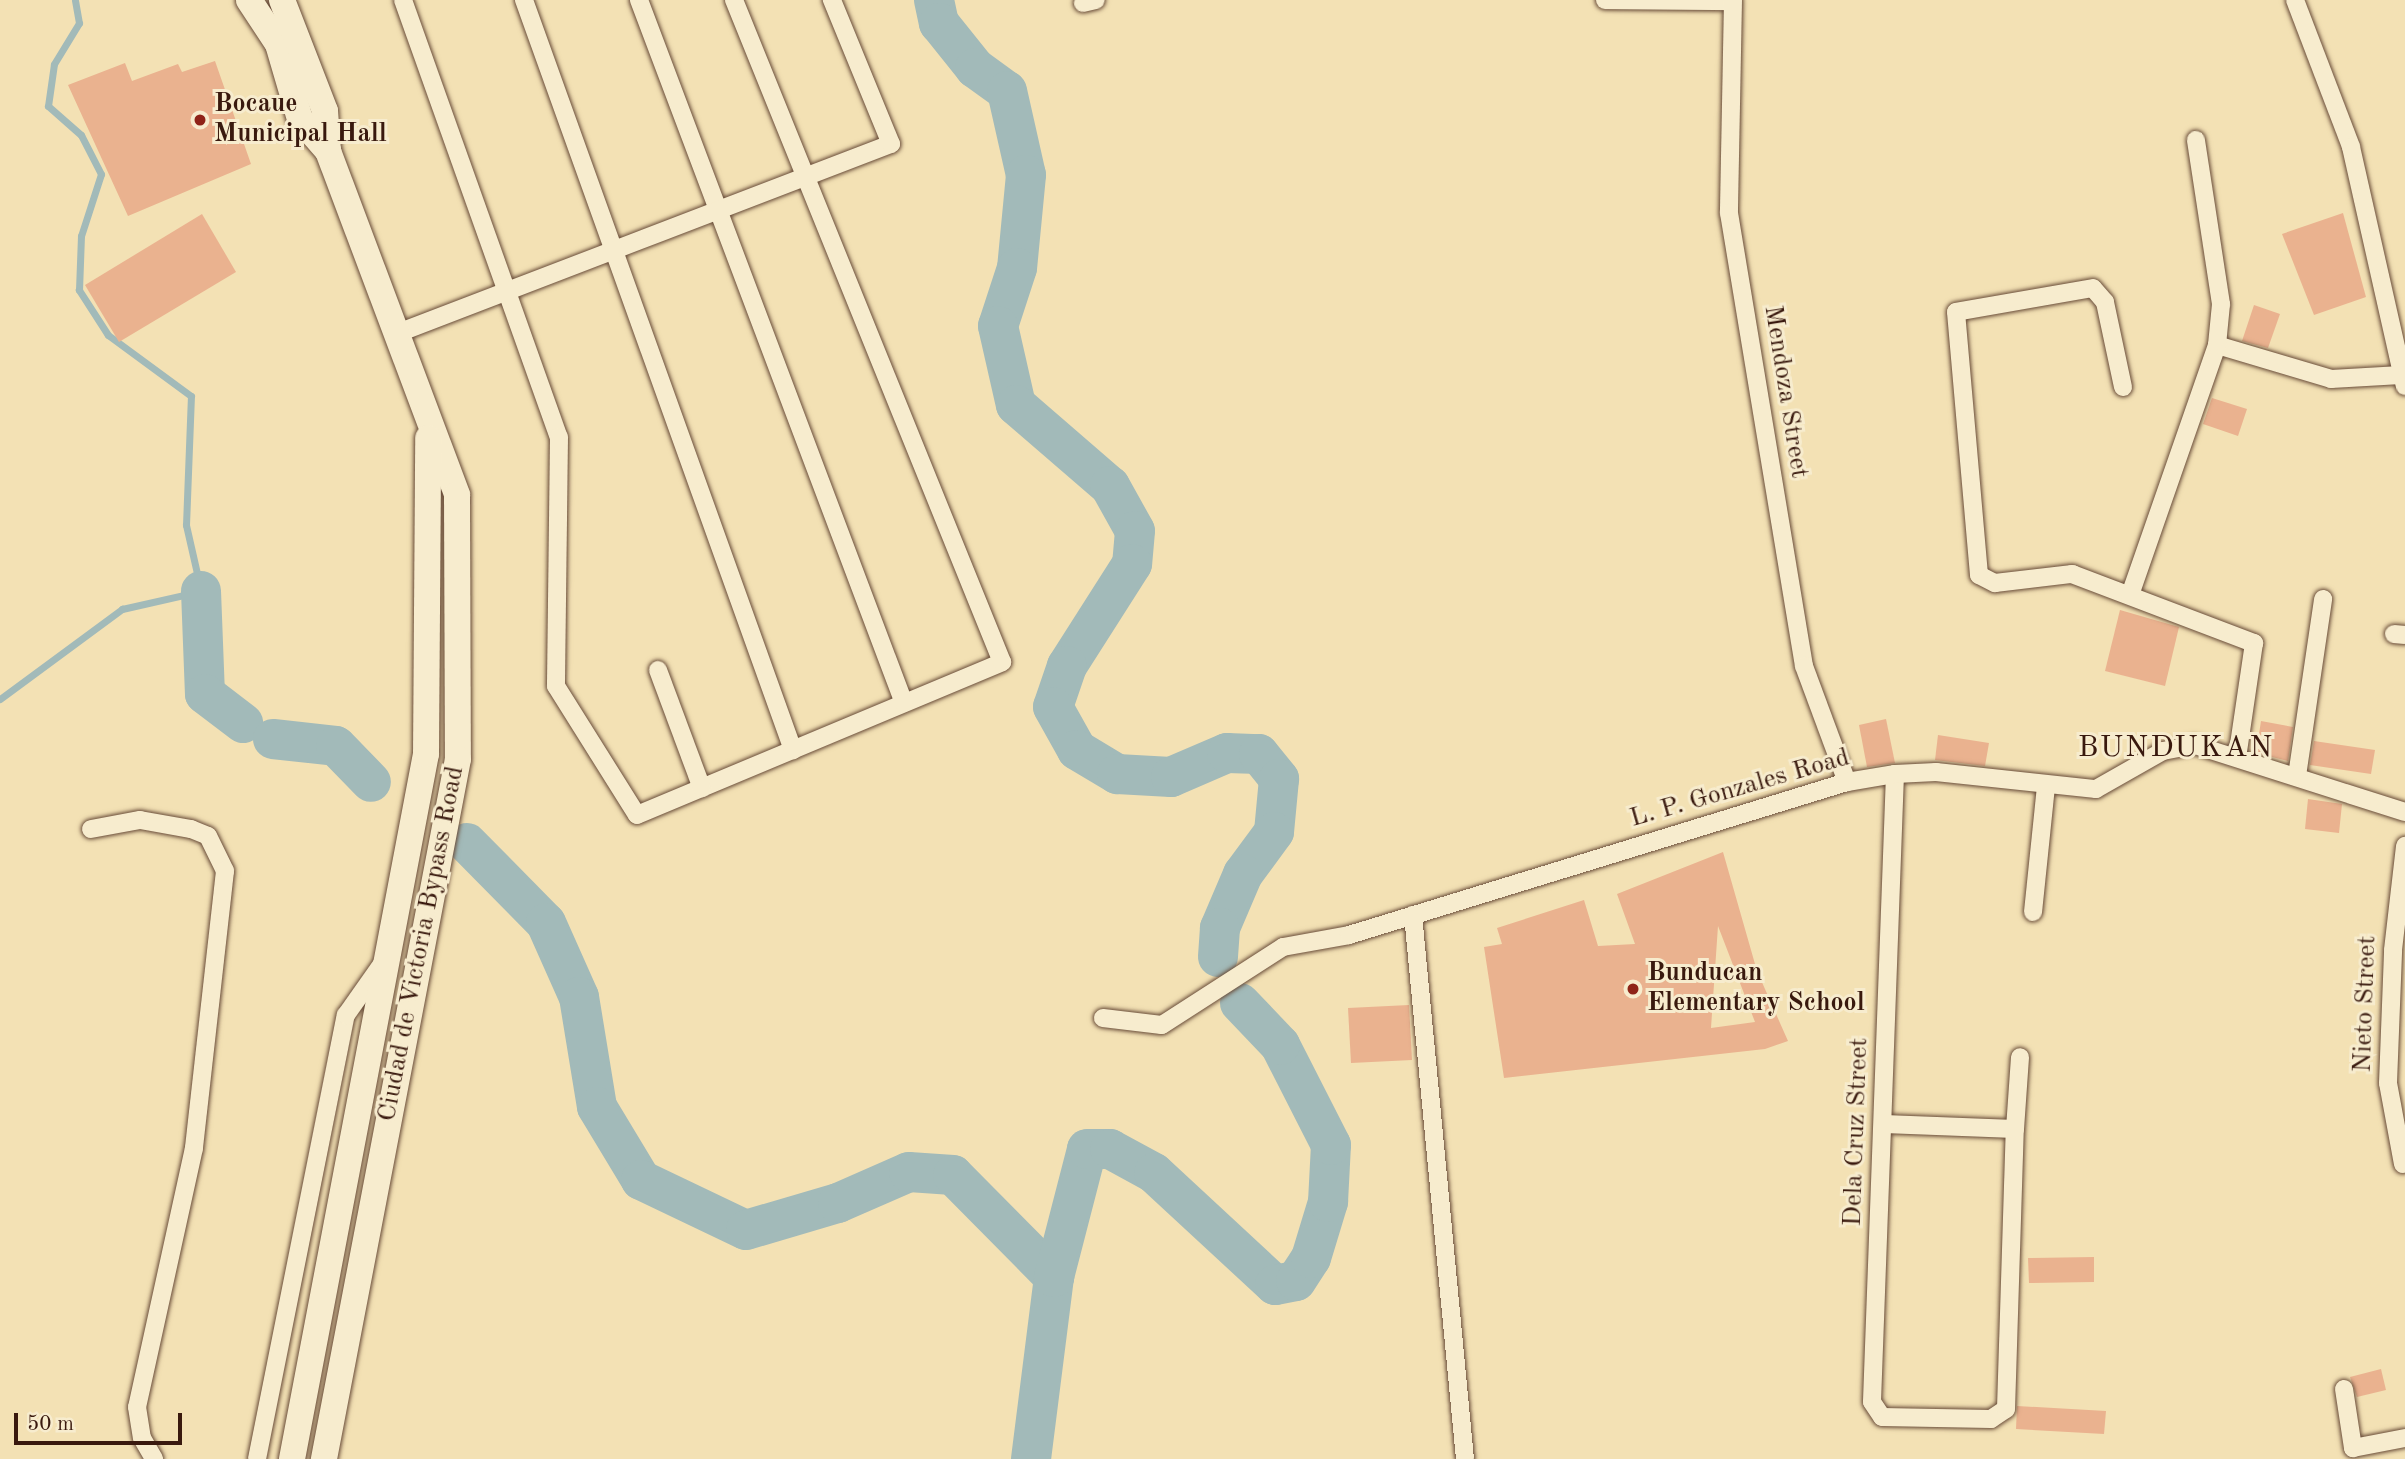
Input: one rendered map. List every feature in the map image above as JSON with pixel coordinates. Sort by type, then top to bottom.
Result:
[{"type":"main road","name":"Ciudad de Victoria Bypass Road","points":[[249,0],[278,44],[300,119],[328,151]]},
{"type":"main road","name":"Ciudad de Victoria Bypass Road","points":[[282,0],[325,111],[328,151],[398,333],[428,428],[457,495],[458,759],[324,1459]]},
{"type":"main road","name":"Ciudad de Victoria Bypass Road","points":[[292,1459],[384,962],[426,754],[428,428]]},
{"type":"main road","points":[[426,754],[458,759]]},
{"type":"main road","points":[[401,877],[433,883]]},
{"type":"street","points":[[403,0],[559,437],[556,686],[638,815],[1002,662],[808,174],[734,0]]},
{"type":"street","points":[[524,0],[793,750]]},
{"type":"street","points":[[639,0],[904,703]]},
{"type":"street","points":[[398,333],[891,144],[832,0]]},
{"type":"street","points":[[1605,0],[1732,1]]},
{"type":"street","points":[[2217,345],[2331,379],[2403,381],[2351,147],[2295,0]]},
{"type":"street","name":"Mendoza Street","points":[[1732,1],[1729,214],[1804,666],[1847,782]]},
{"type":"street","points":[[2130,596],[2217,345],[2221,304],[2196,140]]},
{"type":"street","points":[[2123,387],[2105,302],[2092,288],[1966,305],[1953,317],[1979,575],[1995,583],[2072,574],[2254,643],[2238,758]]},
{"type":"street","points":[[2297,776],[2323,599]]},
{"type":"street","points":[[658,670],[702,788]]},
{"type":"street","name":"L. P. Gonzales Road","points":[[1102,1018],[1162,1026],[1283,947],[1413,915],[1847,782],[1895,774],[1936,772],[2046,786],[2096,789],[2163,751],[2195,745],[2405,812]]},
{"type":"street","name":"Dela Cruz Street","points":[[1895,774],[1873,1408],[1882,1418],[1991,1419],[2006,1409],[2015,1129]]},
{"type":"street","points":[[2033,912],[2046,786]]},
{"type":"street","points":[[91,829],[140,820],[191,829],[208,836],[225,871],[194,1148],[137,1407],[142,1438],[154,1459]]},
{"type":"street","name":"Nieto Street","points":[[2403,1164],[2388,1083],[2393,950],[2405,846]]},
{"type":"street","points":[[1413,915],[1465,1459]]},
{"type":"street","name":"Ciudad de Victoria Bypass Road","points":[[257,1459],[346,1015],[384,962]]},
{"type":"street","points":[[1884,1124],[2015,1129],[2020,1058]]},
{"type":"street","points":[[2344,1389],[2353,1448],[2405,1438]]},
{"type":"building","points":[[215,61],[251,164],[128,216],[68,85],[125,63],[132,81],[178,64],[182,72]]},
{"type":"building","points":[[2343,213],[2366,297],[2314,315],[2282,234]]},
{"type":"building","points":[[202,214],[236,272],[119,342],[85,285]]},
{"type":"building","points":[[2254,305],[2280,314],[2268,348],[2242,341]]},
{"type":"building","points":[[2212,398],[2247,409],[2238,436],[2203,424]]},
{"type":"building","points":[[2120,610],[2179,627],[2165,686],[2105,671]]},
{"type":"building","points":[[1886,719],[1895,763],[1867,767],[1859,725]]},
{"type":"building","points":[[2261,721],[2293,727],[2288,761],[2256,753]]},
{"type":"building","points":[[1938,735],[1989,743],[1985,766],[1935,760]]},
{"type":"building","points":[[2314,741],[2375,750],[2371,774],[2310,765]]},
{"type":"building","points":[[2308,799],[2342,804],[2339,833],[2305,829]]},
{"type":"building","name":"Bunducan Elementary School","points":[[1723,852],[1757,971],[1788,1041],[1765,1049],[1504,1078],[1484,947],[1502,944],[1497,928],[1584,900],[1598,946],[1635,944],[1617,894]],"holes":[[[1718,926],[1755,1022],[1711,1028]]]},
{"type":"building","points":[[1409,1005],[1412,1060],[1351,1063],[1348,1008]]},
{"type":"building","points":[[2094,1257],[2094,1282],[2029,1283],[2028,1258]]},
{"type":"building","points":[[2381,1369],[2386,1390],[2357,1397],[2350,1377]]},
{"type":"building","points":[[2017,1406],[2106,1411],[2104,1434],[2016,1429]]},
{"type":"waterway","points":[[0,699],[122,609],[201,591],[186,525],[191,396],[108,335],[79,290],[81,236],[101,174],[81,135],[48,106],[54,64],[79,23],[75,0]]},
{"type":"waterway","points":[[934,0],[939,23],[975,68],[1007,91],[1026,175],[1017,268],[998,326],[1016,405],[1110,486],[1135,531],[1132,564],[1067,666],[1053,707],[1077,750],[1117,774],[1171,777],[1227,753],[1259,754],[1279,779],[1274,832],[1243,874],[1220,928],[1218,957]]},
{"type":"waterway","points":[[201,591],[205,694],[243,723]]},
{"type":"waterway","points":[[273,739],[336,746],[371,782]]},
{"type":"waterway","points":[[467,843],[546,923],[579,997],[597,1107],[641,1180],[746,1230],[838,1203],[909,1172],[953,1175],[1054,1277]]},
{"type":"waterway","points":[[1031,1459],[1054,1277],[1087,1149],[1110,1149],[1154,1173],[1275,1285],[1296,1281],[1311,1258],[1328,1202],[1331,1145],[1280,1045],[1240,1003]]},
{"type":"place","name":"Bocaue Municipal Hall","points":[[200,120]]},
{"type":"place","name":"Bunducan Elementary School","points":[[1633,989]]},
{"type":"district","name":"BUNDUKAN","points":[[2176,748]]}]
